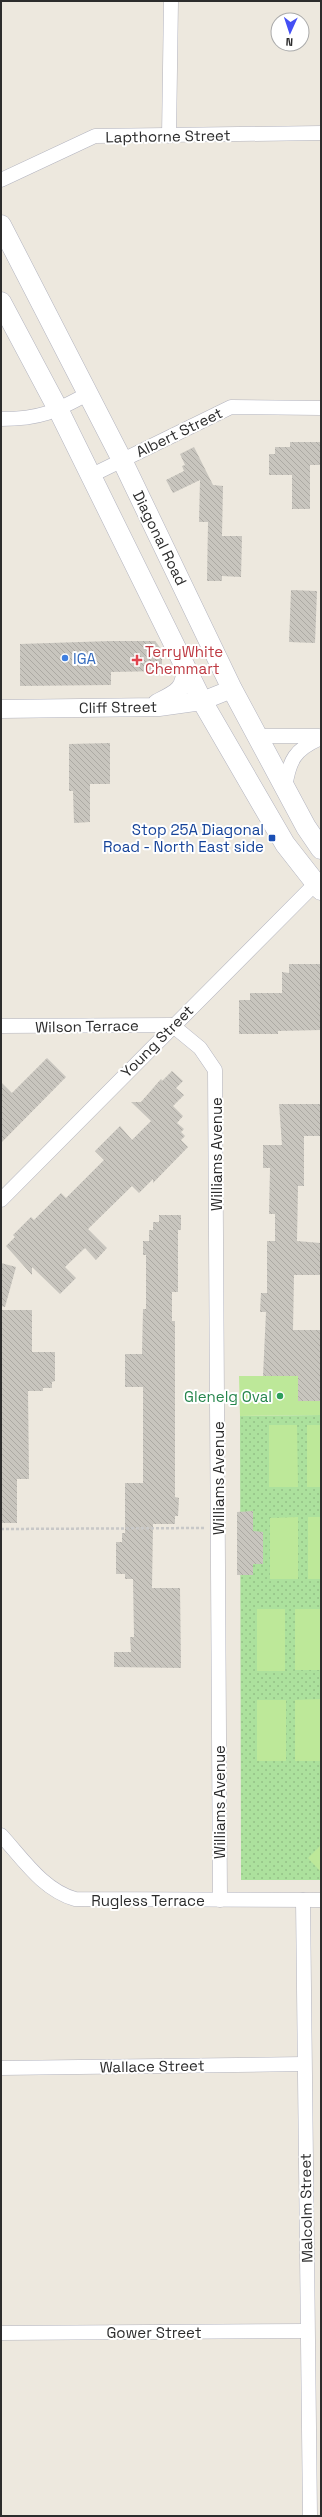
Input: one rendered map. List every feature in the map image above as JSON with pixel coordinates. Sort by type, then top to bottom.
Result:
[{"type":"main road","name":"Diagonal Road","points":[[1,225],[89,393],[232,689],[285,788],[321,849]]},
{"type":"main road","points":[[1,302],[59,410],[90,476],[202,701],[285,844],[318,887]]},
{"type":"street","points":[[169,136],[171,1]]},
{"type":"street","name":"Lapthorne Street","points":[[1,180],[96,136],[321,133]]},
{"type":"street","points":[[1,420],[41,417],[59,410],[89,393]]},
{"type":"street","name":"Albert Street","points":[[90,476],[231,408],[321,408]]},
{"type":"street","points":[[149,707],[180,692],[186,680],[186,668]]},
{"type":"street","name":"Cliff Street","points":[[1,709],[149,707],[202,701],[232,689]]},
{"type":"street","points":[[257,736],[321,737]]},
{"type":"street","points":[[285,788],[289,764],[306,744],[321,737]]},
{"type":"street","name":"Young Street","points":[[1,1200],[172,1025],[318,887]]},
{"type":"street","name":"Wilson Terrace","points":[[1,1026],[172,1025]]},
{"type":"street","name":"Williams Avenue","points":[[172,1025],[200,1048],[215,1070],[220,1900]]},
{"type":"street","name":"Rugless Terrace","points":[[1,1835],[46,1884],[62,1896],[92,1900],[321,1900]]},
{"type":"street","name":"Malcolm Street","points":[[303,1900],[310,2516]]},
{"type":"street","name":"Wallace Street","points":[[1,2068],[304,2064]]},
{"type":"street","name":"Gower Street","points":[[1,2333],[307,2331]]},
{"type":"path","points":[[1,1529],[218,1528]]},
{"type":"green space","name":"Glenelg Oval","points":[[239,1376],[321,1376],[321,1415],[240,1416]]},
{"type":"green space","points":[[321,1415],[321,1880],[241,1880],[240,1416]]},
{"type":"green space","points":[[269,1425],[297,1425],[298,1487],[269,1487]]},
{"type":"green space","points":[[307,1425],[321,1425],[321,1487],[307,1487]]},
{"type":"green space","points":[[298,1517],[298,1579],[270,1579],[270,1518]]},
{"type":"green space","points":[[308,1517],[321,1517],[321,1579],[308,1579]]},
{"type":"green space","points":[[257,1609],[285,1609],[285,1671],[257,1671]]},
{"type":"green space","points":[[295,1609],[321,1609],[321,1670],[295,1670]]},
{"type":"green space","points":[[321,1699],[321,1761],[295,1761],[295,1700]]},
{"type":"green space","points":[[257,1700],[286,1700],[286,1761],[257,1761]]},
{"type":"green space","points":[[321,1845],[321,1872],[308,1858]]},
{"type":"building","points":[[290,442],[321,442],[321,465],[310,465],[310,509],[292,509],[292,475],[269,475],[269,454],[275,454],[275,447],[290,447]]},
{"type":"building","points":[[194,447],[213,485],[223,486],[222,536],[242,536],[241,577],[222,576],[222,581],[207,581],[208,522],[199,522],[200,480],[173,493],[166,480],[184,471],[182,466],[185,465],[180,454]]},
{"type":"building","points":[[291,590],[317,591],[315,643],[289,642]]},
{"type":"building","name":"IGA","points":[[155,641],[162,650],[162,671],[111,672],[111,685],[20,686],[20,644]]},
{"type":"building","points":[[110,743],[110,784],[90,784],[90,822],[74,823],[73,791],[69,791],[69,744]]},
{"type":"building","points":[[289,964],[321,964],[321,1030],[278,1031],[278,1034],[239,1034],[239,1000],[250,1000],[250,993],[282,993],[282,972],[289,973]]},
{"type":"building","points":[[47,1058],[66,1077],[1,1143],[1,1082],[12,1093]]},
{"type":"building","points":[[172,1071],[183,1081],[176,1088],[184,1095],[173,1106],[183,1116],[177,1123],[184,1129],[181,1132],[185,1136],[181,1140],[188,1147],[153,1183],[153,1179],[139,1193],[132,1186],[88,1229],[107,1248],[96,1260],[85,1248],[65,1267],[76,1278],[60,1294],[32,1267],[32,1275],[6,1246],[15,1237],[13,1235],[31,1217],[34,1220],[61,1193],[66,1198],[104,1160],[95,1151],[120,1126],[132,1140],[151,1121],[131,1102],[141,1102],[161,1079],[162,1081]]},
{"type":"building","points":[[279,1104],[320,1104],[320,1136],[304,1136],[304,1186],[298,1186],[297,1241],[320,1243],[321,1275],[294,1275],[293,1330],[320,1330],[321,1401],[298,1401],[298,1376],[263,1376],[266,1312],[260,1312],[261,1293],[267,1293],[267,1241],[275,1241],[275,1214],[269,1214],[270,1168],[263,1168],[263,1145],[282,1145]]},
{"type":"building","points":[[159,1215],[181,1215],[181,1230],[178,1230],[178,1292],[172,1292],[172,1321],[175,1321],[175,1497],[179,1498],[178,1516],[175,1516],[175,1524],[153,1524],[152,1588],[180,1588],[181,1668],[114,1667],[114,1652],[131,1652],[130,1637],[134,1637],[133,1579],[125,1579],[125,1574],[116,1574],[116,1542],[122,1542],[122,1533],[125,1533],[125,1483],[143,1483],[143,1387],[125,1387],[125,1354],[142,1354],[143,1309],[146,1309],[146,1255],[143,1255],[143,1241],[149,1241],[149,1230],[153,1230],[153,1222],[159,1222]]},
{"type":"building","points":[[1,1263],[16,1267],[5,1307],[1,1306]]},
{"type":"building","points":[[1,1310],[32,1310],[32,1352],[55,1352],[55,1381],[52,1382],[52,1388],[43,1388],[43,1391],[28,1391],[29,1479],[17,1479],[17,1523],[1,1523]]},
{"type":"building","points":[[253,1511],[253,1531],[263,1532],[263,1564],[253,1564],[253,1575],[237,1575],[237,1512]]},
{"type":"place","name":"IGA","points":[[65,658]]},
{"type":"place","name":"TerryWhite Chemmart","points":[[137,660]]},
{"type":"place","name":"Stop 25A Diagonal Road - North East side","points":[[272,838]]},
{"type":"place","name":"Glenelg Oval","points":[[280,1396]]}]
